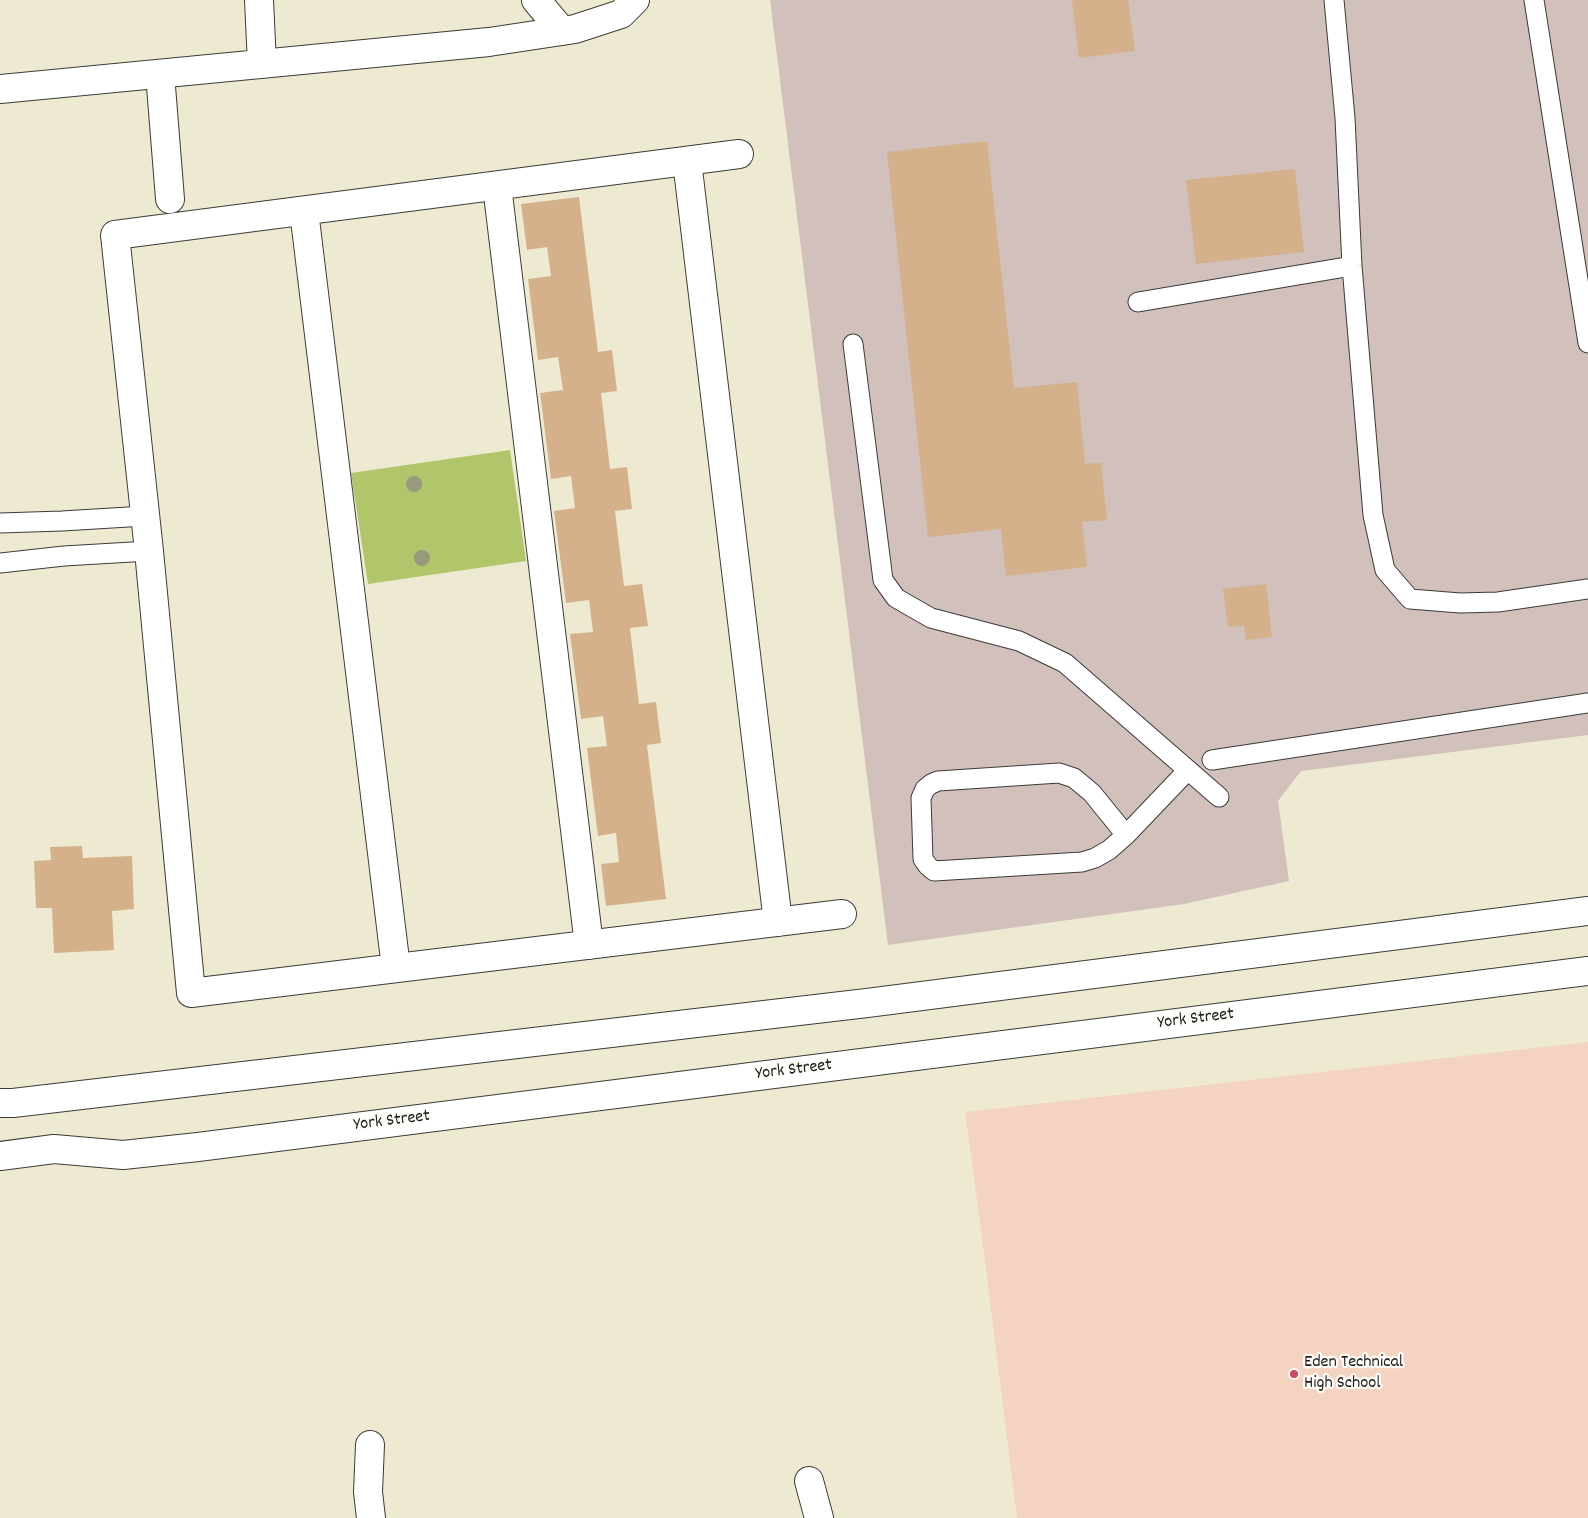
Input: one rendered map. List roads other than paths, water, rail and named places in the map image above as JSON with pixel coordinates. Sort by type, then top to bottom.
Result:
[{"type":"street","points":[[259,0],[262,64]]},
{"type":"street","points":[[536,0],[562,31]]},
{"type":"street","points":[[0,89],[489,42],[575,29],[621,14],[635,0]]},
{"type":"street","points":[[160,74],[170,199]]},
{"type":"street","points":[[739,154],[115,235],[149,551],[190,993],[842,914]]},
{"type":"street","points":[[687,161],[778,922]]},
{"type":"street","points":[[497,186],[589,945]]},
{"type":"street","points":[[304,211],[396,968]]},
{"type":"street","points":[[0,1103],[867,1003],[1588,911]]},
{"type":"street","name":"York Street","points":[[0,1156],[54,1149],[123,1155],[198,1147],[1588,971]]},
{"type":"street","points":[[370,1445],[368,1492],[371,1518]]},
{"type":"street","points":[[809,1481],[819,1518]]},
{"type":"lane","points":[[1334,0],[1345,118],[1352,266],[1373,514],[1385,570],[1410,599],[1460,603],[1498,602],[1588,589]]},
{"type":"lane","points":[[1534,0],[1588,343]]},
{"type":"lane","points":[[1138,302],[1352,266]]},
{"type":"lane","points":[[853,344],[883,580],[896,598],[931,618],[1019,641],[1065,663],[1218,797]]},
{"type":"lane","points":[[0,523],[145,516]]},
{"type":"lane","points":[[0,563],[64,556],[149,551]]},
{"type":"lane","points":[[1212,760],[1588,703]]},
{"type":"lane","points":[[1126,834],[1092,793],[1074,778],[1059,773],[938,781],[925,789],[921,798],[923,859],[934,870],[1082,862],[1095,858],[1109,850],[1126,834],[1188,770]]},
{"type":"place","name":"Eden Technical High School","points":[[1294,1374]]}]
